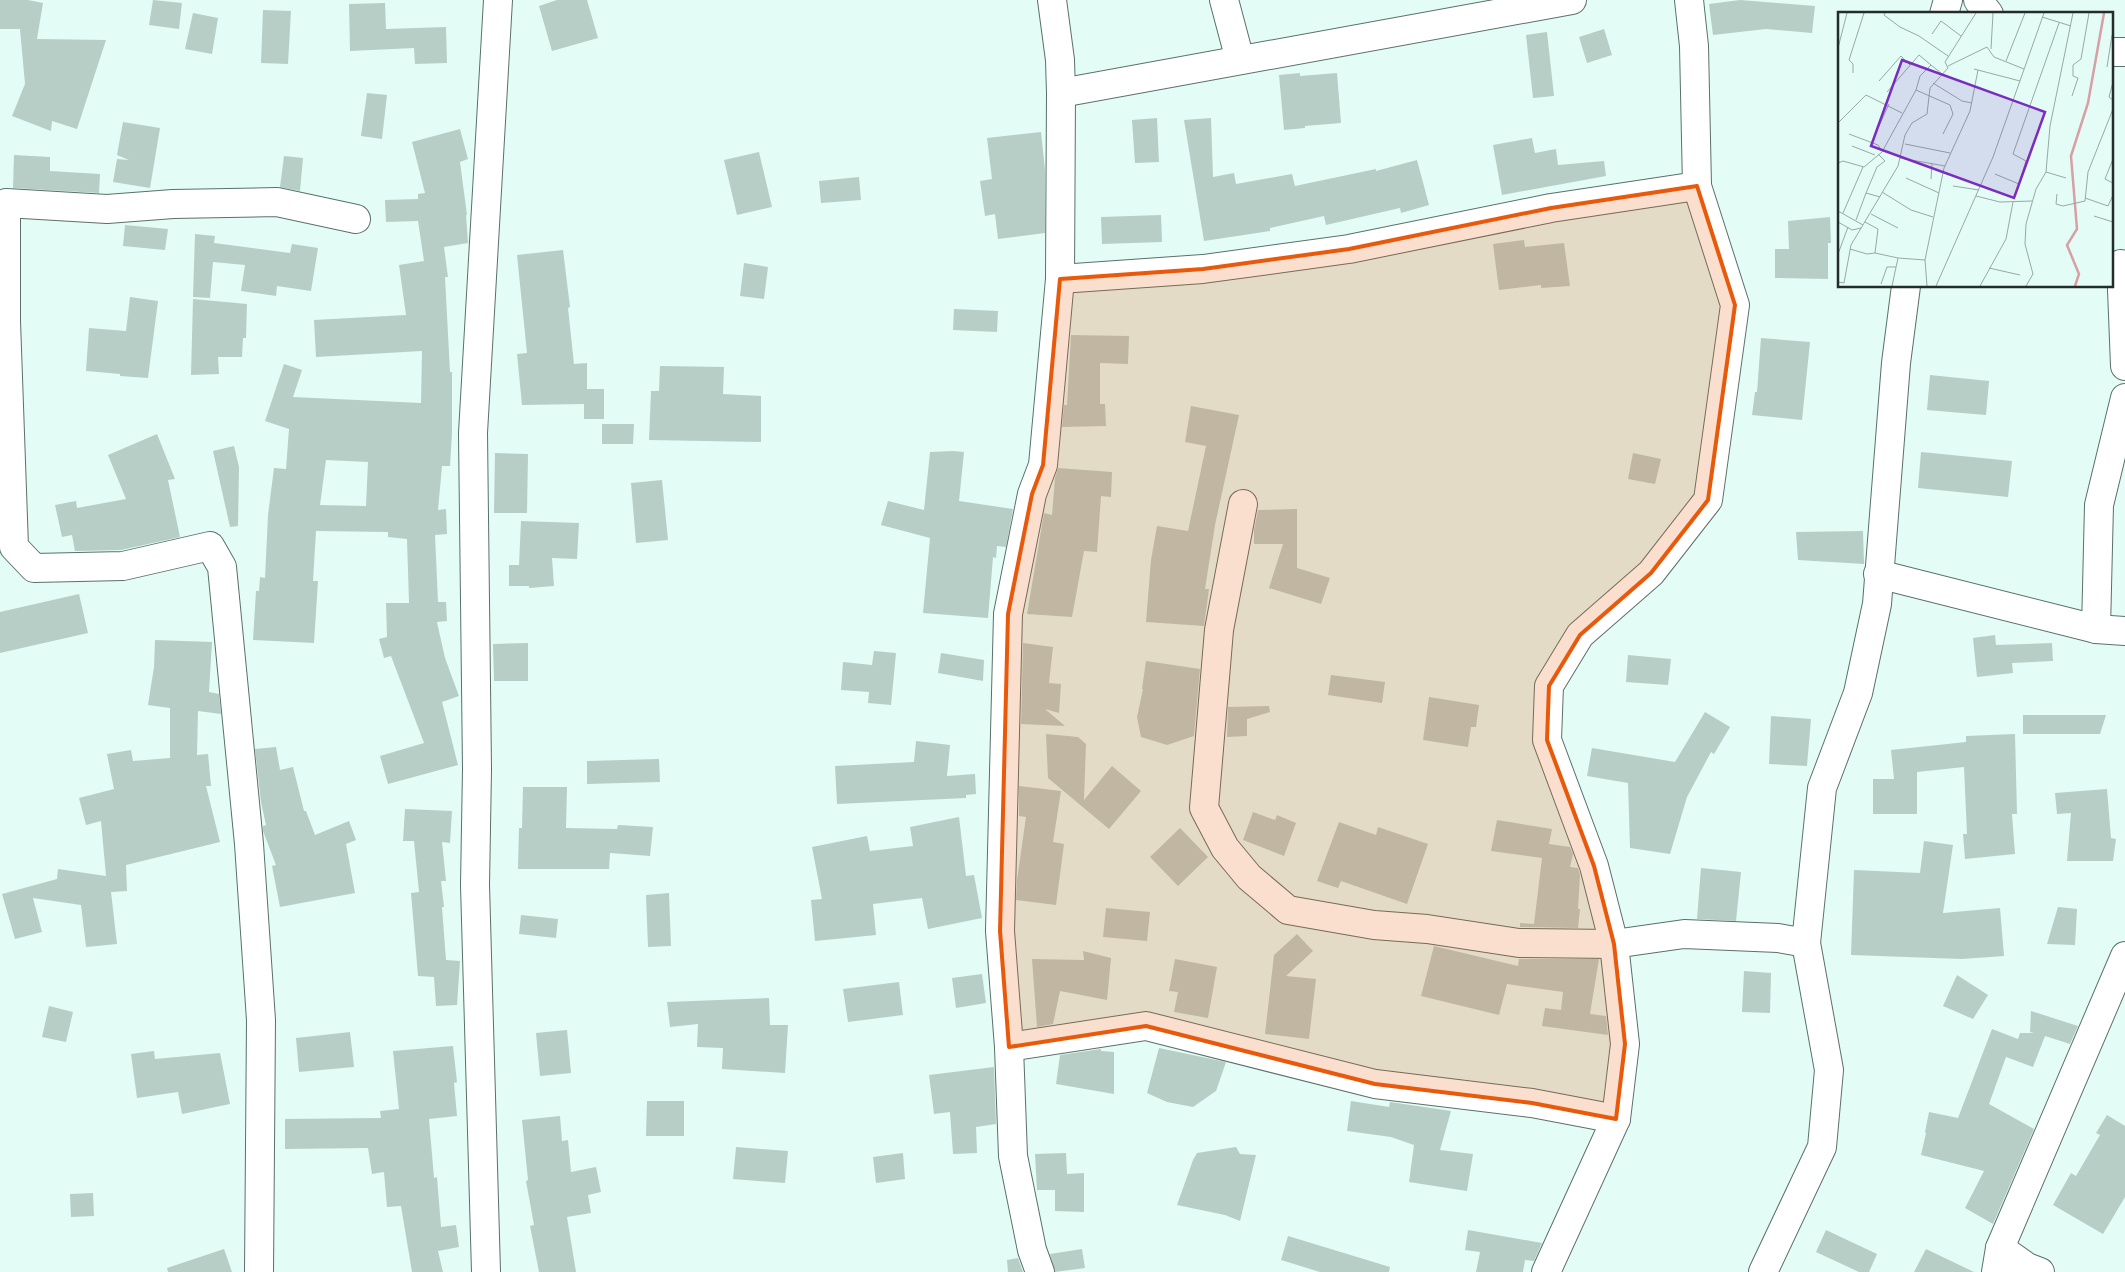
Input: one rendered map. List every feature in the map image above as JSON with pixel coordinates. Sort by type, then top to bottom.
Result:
[{"type":"street","points":[[486,1272],[475,885],[477,769],[473,433],[498,0]]},
{"type":"street","points":[[1040,1272],[1032,1250],[1013,1156],[1009,1047],[1000,931],[1008,614],[1032,494],[1043,465],[1060,279],[1061,93],[1060,60],[1052,0]]},
{"type":"street","points":[[1224,0],[1240,60]]},
{"type":"street","points":[[1061,93],[1572,0]]},
{"type":"street","points":[[1546,1272],[1616,1119],[1625,1044],[1614,944],[1594,866],[1547,740],[1549,686],[1580,635],[1651,574],[1708,500],[1736,305],[1697,186],[1694,46],[1689,0]]},
{"type":"street","points":[[1978,0],[1988,12]]},
{"type":"street","points":[[2112,52],[2125,52]]},
{"type":"street","points":[[1060,279],[1203,269],[1349,250],[1551,208],[1697,186]]},
{"type":"street","points":[[259,1272],[261,1020],[249,844],[222,567],[210,546],[123,566],[34,568],[14,547],[6,321],[6,203],[107,210],[173,204],[277,202],[356,219]]},
{"type":"street","points":[[2121,264],[2125,366]]},
{"type":"street","points":[[1763,1272],[1822,1147],[1829,1070],[1806,943],[1822,788],[1858,693],[1877,604],[1896,363],[1906,288]]},
{"type":"street","points":[[2096,629],[2099,505],[2125,398]]},
{"type":"street","points":[[1243,504],[1219,630],[1204,808],[1224,848],[1243,870],[1288,910],[1374,925],[1427,929],[1519,943],[1614,944],[1684,934],[1778,938],[1806,943]]},
{"type":"street","points":[[1878,574],[2096,629],[2125,631]]},
{"type":"street","points":[[2040,1272],[2027,1266],[1998,1260],[2125,956]]},
{"type":"street","points":[[1009,1047],[1146,1026],[1375,1084],[1532,1103],[1616,1119]]},
{"type":"highlighted area","points":[[1697,186],[1735,305],[1708,500],[1651,573],[1580,635],[1549,686],[1547,740],[1594,866],[1614,944],[1625,1044],[1616,1119],[1532,1103],[1375,1084],[1146,1026],[1009,1047],[1000,931],[1008,614],[1032,494],[1043,465],[1060,279],[1203,269],[1349,249],[1551,208]]},
{"type":"building","points":[[0,0],[28,0],[43,3],[37,39],[106,40],[77,129],[52,121],[51,131],[12,116],[25,84],[20,29],[0,29]]},
{"type":"building","points":[[153,0],[182,3],[179,29],[149,25]]},
{"type":"building","points":[[557,0],[587,0],[598,38],[552,51],[539,6]]},
{"type":"building","points":[[1740,0],[1815,6],[1812,33],[1766,29],[1713,35],[1709,4]]},
{"type":"building","points":[[385,3],[386,29],[446,27],[447,63],[415,64],[414,48],[350,51],[349,4]]},
{"type":"building","points":[[263,10],[291,11],[288,64],[261,63]]},
{"type":"building","points":[[193,13],[218,18],[212,54],[185,49]]},
{"type":"building","points":[[1604,29],[1612,55],[1587,63],[1579,37]]},
{"type":"building","points":[[1547,32],[1554,96],[1533,98],[1526,35]]},
{"type":"building","points":[[1300,73],[1300,76],[1337,73],[1341,123],[1284,130],[1279,75]]},
{"type":"building","points":[[367,93],[387,95],[382,139],[361,136]]},
{"type":"building","points":[[1157,118],[1159,162],[1135,163],[1132,120]]},
{"type":"building","points":[[1211,118],[1213,177],[1234,173],[1236,184],[1292,174],[1295,186],[1376,169],[1376,171],[1417,160],[1429,205],[1401,213],[1400,208],[1326,225],[1324,216],[1270,228],[1270,231],[1204,241],[1184,120]]},
{"type":"building","points":[[123,122],[160,128],[150,188],[113,182],[117,159],[129,160],[117,155]]},
{"type":"building","points":[[460,129],[468,159],[460,162],[467,215],[468,243],[444,247],[448,277],[445,277],[450,372],[452,372],[452,433],[450,466],[442,466],[438,510],[446,509],[447,534],[435,535],[438,602],[446,602],[447,621],[437,622],[445,658],[459,696],[442,702],[458,765],[388,784],[380,756],[424,743],[391,656],[384,658],[379,639],[387,637],[386,603],[409,603],[407,539],[388,537],[388,532],[316,531],[313,581],[318,581],[314,643],[253,640],[256,591],[259,591],[260,577],[265,578],[268,515],[274,468],[286,469],[289,429],[265,421],[284,364],[302,370],[293,397],[421,403],[422,351],[316,357],[314,320],[406,315],[399,265],[424,261],[418,221],[386,222],[385,200],[418,199],[418,194],[425,193],[412,142]],"holes":[[[326,460],[368,462],[366,506],[320,505]]]},
{"type":"building","points":[[1041,132],[1045,170],[1045,233],[998,239],[995,214],[985,216],[980,181],[992,179],[987,138]]},
{"type":"building","points":[[1532,138],[1535,153],[1556,149],[1558,165],[1604,161],[1606,176],[1502,195],[1493,145]]},
{"type":"building","points":[[759,152],[772,207],[737,215],[724,160]]},
{"type":"building","points":[[14,155],[50,157],[50,171],[100,174],[99,193],[13,188]]},
{"type":"building","points":[[284,156],[303,158],[300,191],[280,187]]},
{"type":"building","points":[[859,177],[861,200],[821,203],[819,181]]},
{"type":"building","points":[[1161,215],[1162,242],[1102,244],[1101,217]]},
{"type":"building","points":[[1830,217],[1831,243],[1828,243],[1828,279],[1775,278],[1775,249],[1789,249],[1788,221]]},
{"type":"building","points":[[125,225],[168,229],[165,250],[123,246]]},
{"type":"building","points":[[195,234],[215,236],[214,243],[290,253],[292,244],[318,248],[311,291],[277,286],[276,296],[241,291],[245,265],[213,262],[210,298],[193,297]]},
{"type":"building","points":[[1524,240],[1525,247],[1564,243],[1570,286],[1541,288],[1541,285],[1499,290],[1493,244]]},
{"type":"building","points":[[563,250],[574,364],[587,363],[587,389],[604,389],[604,419],[584,419],[584,404],[522,405],[517,354],[527,353],[517,255]]},
{"type":"building","points":[[744,263],[768,267],[764,299],[740,296]]},
{"type":"building","points":[[130,297],[158,301],[148,378],[86,371],[89,328],[126,331]]},
{"type":"building","points":[[193,299],[247,304],[246,338],[243,338],[242,357],[218,357],[219,374],[191,375]]},
{"type":"building","points":[[954,309],[998,311],[997,332],[953,330]]},
{"type":"building","points":[[1071,335],[1129,336],[1128,364],[1100,363],[1100,404],[1105,404],[1106,426],[1062,427],[1064,405],[1067,405]]},
{"type":"building","points":[[1761,338],[1810,342],[1802,420],[1752,415],[1755,392],[1757,392]]},
{"type":"building","points":[[660,366],[724,367],[723,394],[761,396],[761,442],[649,440],[651,391],[659,391]]},
{"type":"building","points":[[1930,375],[1989,381],[1986,415],[1927,410]]},
{"type":"building","points":[[1191,406],[1239,415],[1215,525],[1205,589],[1209,589],[1204,626],[1146,622],[1151,560],[1157,526],[1188,531],[1206,446],[1185,442]]},
{"type":"building","points":[[602,424],[634,424],[633,444],[602,444]]},
{"type":"building","points":[[157,434],[175,479],[168,480],[180,537],[121,550],[75,551],[72,535],[62,537],[55,505],[76,501],[77,508],[126,499],[108,455]]},
{"type":"building","points":[[234,446],[239,467],[238,526],[230,527],[213,451]]},
{"type":"building","points":[[930,452],[964,452],[959,501],[1013,509],[1006,547],[997,546],[996,558],[993,557],[988,618],[923,613],[930,538],[881,525],[888,501],[924,510]]},
{"type":"building","points":[[1921,452],[2012,461],[2008,497],[1918,488]]},
{"type":"building","points":[[495,453],[528,454],[527,513],[494,513]]},
{"type":"building","points":[[1633,453],[1661,459],[1655,484],[1628,479]]},
{"type":"building","points":[[1058,468],[1112,472],[1111,497],[1101,496],[1097,552],[1084,551],[1072,617],[1027,614],[1044,513],[1052,515],[1055,478]]},
{"type":"building","points":[[662,480],[668,540],[636,543],[631,483]]},
{"type":"building","points":[[1297,509],[1297,568],[1330,578],[1321,604],[1269,588],[1283,544],[1254,544],[1254,530],[1258,510]]},
{"type":"building","points":[[521,521],[579,523],[577,559],[552,558],[554,586],[529,588],[529,586],[509,586],[509,565],[519,565]]},
{"type":"building","points":[[1863,531],[1864,564],[1798,560],[1796,532]]},
{"type":"building","points":[[79,594],[88,633],[0,653],[0,612]]},
{"type":"building","points":[[1995,635],[1996,645],[2052,643],[2053,661],[2012,663],[2013,673],[1977,677],[1973,638]]},
{"type":"building","points":[[155,640],[212,642],[209,692],[219,694],[221,714],[198,711],[197,755],[208,754],[211,786],[206,786],[220,842],[126,865],[127,891],[111,892],[117,944],[86,947],[81,905],[33,898],[42,932],[15,939],[2,894],[57,879],[58,869],[106,876],[101,821],[86,825],[79,798],[114,789],[107,754],[131,750],[133,761],[170,758],[170,708],[148,705],[154,667]]},
{"type":"building","points":[[528,643],[528,681],[494,681],[493,644]]},
{"type":"building","points":[[1023,643],[1053,647],[1049,683],[1061,684],[1059,713],[1045,709],[1065,726],[1021,724]]},
{"type":"building","points":[[874,651],[896,653],[891,705],[868,703],[869,692],[841,690],[843,662],[872,665]]},
{"type":"building","points":[[941,653],[984,660],[983,681],[938,673]]},
{"type":"building","points":[[1628,655],[1671,659],[1668,685],[1626,682]]},
{"type":"building","points":[[1146,661],[1200,669],[1194,736],[1167,745],[1141,737],[1137,717]]},
{"type":"building","points":[[1331,675],[1385,682],[1382,703],[1328,695]]},
{"type":"building","points":[[1429,697],[1479,705],[1476,727],[1471,727],[1468,747],[1423,740]]},
{"type":"building","points":[[1269,706],[1270,712],[1247,719],[1247,736],[1227,737],[1228,707]]},
{"type":"building","points":[[1705,712],[1730,727],[1714,754],[1711,752],[1687,797],[1670,854],[1630,848],[1628,783],[1587,776],[1592,748],[1675,762]]},
{"type":"building","points":[[2023,715],[2106,715],[2100,734],[2023,734]]},
{"type":"building","points":[[1771,716],[1811,719],[1807,766],[1769,764]]},
{"type":"building","points":[[1046,734],[1078,737],[1086,744],[1084,800],[1112,766],[1141,791],[1109,829],[1048,778]]},
{"type":"building","points":[[2015,734],[2017,814],[2012,814],[2015,854],[1965,859],[1963,834],[1967,834],[1964,767],[1917,772],[1917,814],[1873,814],[1873,779],[1894,779],[1891,750],[1966,742],[1966,736]]},
{"type":"building","points":[[916,741],[950,745],[947,776],[975,774],[976,794],[966,795],[966,798],[837,804],[835,766],[914,762]]},
{"type":"building","points":[[276,747],[280,770],[293,767],[304,811],[306,811],[315,835],[349,821],[356,840],[346,844],[355,893],[280,907],[272,866],[276,865],[263,831],[263,826],[266,825],[261,802],[255,749]]},
{"type":"building","points":[[659,759],[660,782],[587,784],[587,761]]},
{"type":"building","points":[[1019,786],[1061,791],[1053,842],[1064,844],[1056,905],[1016,900],[1026,817],[1019,816]]},
{"type":"building","points":[[523,787],[567,787],[566,828],[617,829],[618,825],[653,827],[650,856],[610,853],[609,869],[518,869]]},
{"type":"building","points":[[2107,789],[2111,838],[2116,839],[2113,861],[2067,861],[2071,813],[2057,814],[2055,793]]},
{"type":"building","points":[[405,809],[452,811],[450,843],[442,842],[446,881],[441,881],[446,960],[460,961],[457,1005],[436,1006],[434,977],[418,976],[411,893],[419,892],[414,841],[403,841]]},
{"type":"building","points":[[1253,812],[1275,820],[1277,815],[1296,823],[1284,856],[1243,840]]},
{"type":"building","points":[[959,817],[966,876],[974,875],[982,918],[928,929],[922,898],[873,904],[876,935],[815,941],[811,900],[822,899],[812,847],[867,836],[870,851],[913,846],[910,827]]},
{"type":"building","points":[[1497,820],[1552,829],[1549,844],[1570,847],[1573,854],[1570,867],[1578,868],[1580,875],[1578,928],[1520,927],[1520,923],[1534,924],[1542,858],[1491,851]]},
{"type":"building","points":[[1339,822],[1376,835],[1378,827],[1428,844],[1407,904],[1341,881],[1338,888],[1317,881]]},
{"type":"building","points":[[1180,828],[1208,857],[1178,886],[1150,857]]},
{"type":"building","points":[[1924,841],[1953,845],[1943,913],[2000,908],[2004,956],[1962,959],[1851,955],[1854,870],[1920,873]]},
{"type":"building","points":[[1701,868],[1741,872],[1736,921],[1697,919]]},
{"type":"building","points":[[669,893],[671,946],[648,947],[646,895]]},
{"type":"building","points":[[2058,907],[2077,909],[2075,945],[2047,944]]},
{"type":"building","points":[[1106,908],[1150,912],[1147,941],[1103,937]]},
{"type":"building","points":[[521,915],[558,919],[556,938],[519,934]]},
{"type":"building","points":[[1297,934],[1313,951],[1286,976],[1316,979],[1309,1039],[1265,1034],[1274,955]]},
{"type":"building","points":[[1434,946],[1518,966],[1519,959],[1599,959],[1590,1014],[1606,1016],[1608,1035],[1542,1026],[1545,1008],[1561,1010],[1563,992],[1507,984],[1499,1015],[1421,996]]},
{"type":"building","points":[[1083,951],[1111,958],[1107,1000],[1060,991],[1053,1024],[1037,1027],[1032,959],[1084,960]]},
{"type":"building","points":[[1175,959],[1217,967],[1208,1018],[1174,1012],[1178,992],[1169,991]]},
{"type":"building","points":[[1744,971],[1771,973],[1770,1013],[1742,1012]]},
{"type":"building","points":[[982,974],[986,1003],[956,1008],[952,978]]},
{"type":"building","points":[[1957,975],[1988,995],[1973,1019],[1943,1006]]},
{"type":"building","points":[[899,982],[903,1015],[848,1022],[843,989]]},
{"type":"building","points":[[769,998],[770,1025],[788,1025],[785,1073],[722,1069],[723,1048],[697,1047],[698,1024],[670,1027],[667,1002]]},
{"type":"building","points":[[49,1006],[73,1012],[66,1042],[42,1037]]},
{"type":"building","points":[[2031,1011],[2078,1026],[2070,1044],[2045,1036],[2033,1067],[2006,1057],[1989,1104],[2034,1129],[1993,1224],[1965,1208],[1984,1171],[1921,1155],[1925,1132],[1929,1112],[1958,1118],[1992,1029],[2018,1039],[2020,1033],[2034,1033],[2030,1032]]},
{"type":"building","points":[[567,1030],[571,1073],[540,1076],[536,1033]]},
{"type":"building","points":[[350,1032],[354,1067],[299,1072],[296,1038]]},
{"type":"building","points":[[453,1046],[457,1082],[454,1083],[457,1116],[429,1119],[434,1178],[437,1177],[441,1227],[456,1225],[459,1247],[438,1251],[443,1272],[412,1272],[401,1206],[387,1207],[384,1172],[372,1174],[368,1148],[285,1149],[285,1119],[381,1118],[380,1111],[399,1109],[393,1051]]},
{"type":"building","points":[[1159,1048],[1226,1062],[1216,1091],[1193,1107],[1167,1102],[1147,1093]]},
{"type":"building","points":[[1101,1049],[1101,1051],[1114,1052],[1114,1094],[1056,1084],[1060,1055]]},
{"type":"building","points":[[154,1051],[155,1059],[220,1053],[230,1104],[182,1114],[178,1092],[137,1098],[131,1054]]},
{"type":"building","points":[[994,1067],[996,1124],[976,1127],[977,1153],[953,1154],[950,1112],[934,1114],[929,1075]]},
{"type":"building","points":[[647,1101],[684,1101],[684,1136],[646,1136]]},
{"type":"building","points":[[1351,1101],[1389,1107],[1390,1102],[1451,1111],[1440,1150],[1473,1154],[1467,1191],[1409,1182],[1414,1145],[1391,1137],[1347,1131]]},
{"type":"building","points":[[2107,1115],[2125,1126],[2125,1197],[2103,1234],[2053,1205],[2071,1173],[2076,1176],[2100,1135],[2096,1133]]},
{"type":"building","points":[[560,1116],[562,1141],[568,1140],[571,1172],[596,1167],[601,1192],[588,1195],[591,1213],[567,1217],[576,1272],[539,1272],[530,1226],[534,1225],[526,1181],[528,1180],[522,1120]]},
{"type":"building","points":[[736,1147],[788,1151],[785,1183],[733,1179]]},
{"type":"building","points":[[1236,1147],[1240,1154],[1256,1155],[1240,1221],[1225,1215],[1177,1205],[1197,1153]]},
{"type":"building","points":[[903,1153],[905,1179],[876,1183],[873,1157]]},
{"type":"building","points":[[1066,1153],[1067,1174],[1084,1173],[1084,1212],[1055,1211],[1055,1190],[1037,1190],[1035,1154]]},
{"type":"building","points":[[93,1193],[94,1216],[71,1217],[70,1194]]},
{"type":"building","points":[[1468,1230],[1542,1243],[1534,1261],[1525,1260],[1523,1272],[1476,1272],[1480,1252],[1465,1250]]},
{"type":"building","points":[[1826,1230],[1877,1254],[1869,1272],[1859,1272],[1816,1252]]},
{"type":"building","points":[[1288,1236],[1390,1267],[1389,1272],[1320,1272],[1281,1260]]},
{"type":"building","points":[[224,1249],[232,1272],[168,1272],[167,1268]]},
{"type":"building","points":[[1082,1249],[1085,1268],[1055,1272],[1050,1254]]},
{"type":"building","points":[[1926,1249],[1974,1272],[1914,1272]]},
{"type":"building","points":[[1018,1258],[1023,1272],[1008,1272],[1007,1260]]}]
